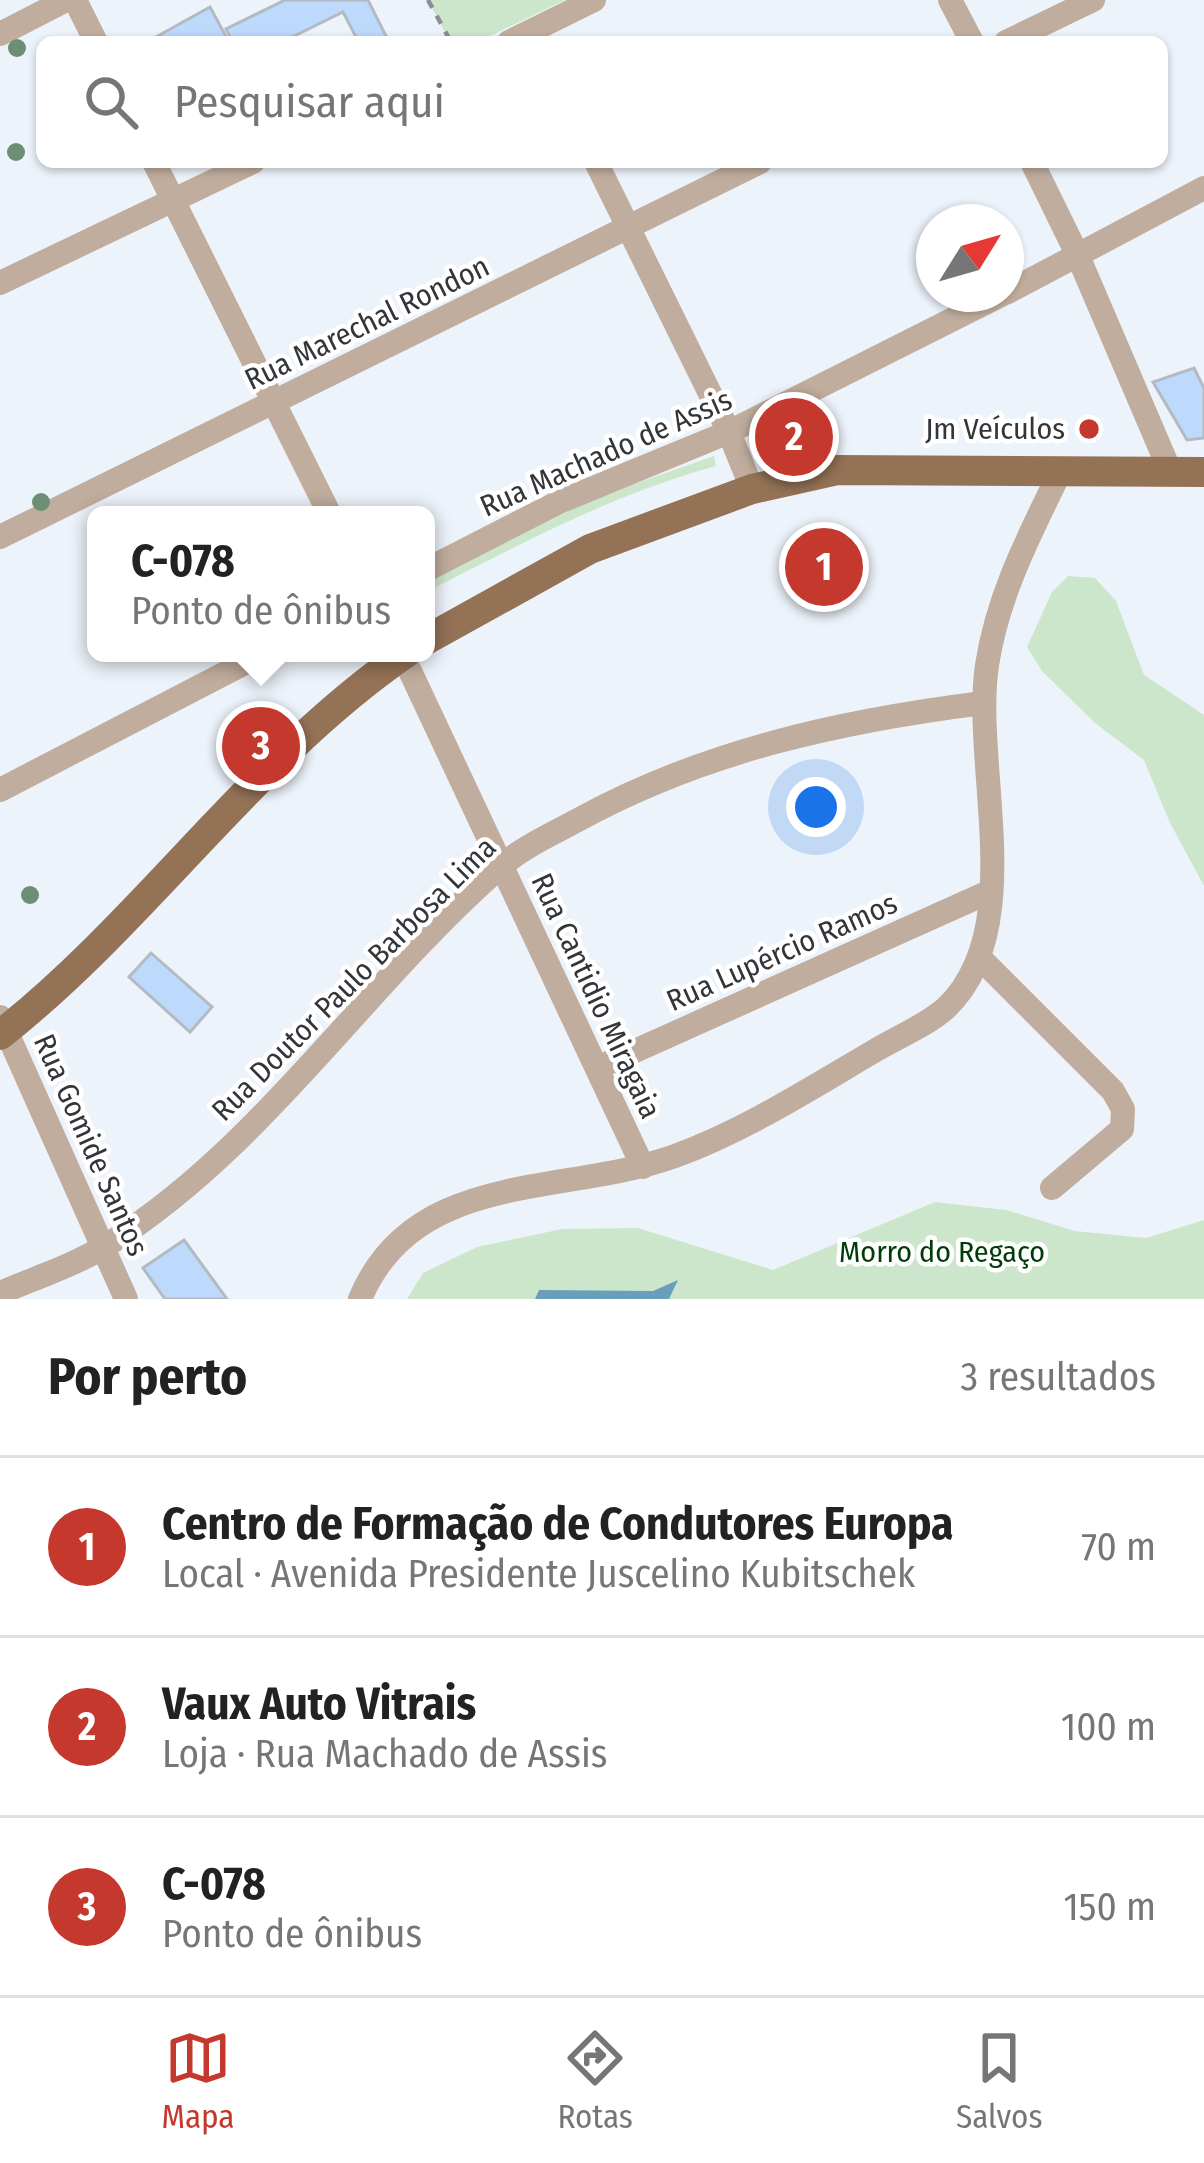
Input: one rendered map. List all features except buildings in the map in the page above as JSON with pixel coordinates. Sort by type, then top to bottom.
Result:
[{"type":"main road","points":[[435,636],[590,549],[752,489],[837,470],[1204,472]]},
{"type":"main road","points":[[2,1027],[123,922],[298,741],[396,662]]},
{"type":"street","points":[[0,34],[71,0],[92,36]]},
{"type":"street","points":[[529,36],[594,0]]},
{"type":"street","points":[[950,0],[969,36]]},
{"type":"street","points":[[1018,36],[1093,0]]},
{"type":"street","points":[[157,168],[326,506]]},
{"type":"street","points":[[0,283],[240,168]]},
{"type":"street","points":[[599,168],[729,432],[752,489]]},
{"type":"street","name":"Rua Marechal Rondon","points":[[0,536],[748,168]]},
{"type":"street","points":[[1034,168],[1078,256],[1171,471]]},
{"type":"street","name":"Rua Machado de Assis","points":[[1024,283],[1204,188]]},
{"type":"street","name":"Rua Machado de Assis","points":[[435,565],[559,502],[729,432],[967,312]]},
{"type":"street","points":[[360,1299],[383,1256],[416,1225],[452,1208],[528,1186],[643,1167],[679,1155],[771,1113],[945,1009],[979,957],[991,912],[983,703],[994,627],[1005,591],[1061,470]]},
{"type":"street","points":[[0,790],[247,662]]},
{"type":"street","name":"Rua Cantidio Miragaia","points":[[417,662],[501,866],[643,1167]]},
{"type":"street","name":"Rua Doutor Paulo Barbosa Lima","points":[[0,1293],[105,1246],[187,1185],[254,1125],[501,866],[602,807],[707,762],[834,726],[983,703]]},
{"type":"street","name":"Rua Lupércio Ramos","points":[[597,1068],[991,891]]},
{"type":"street","points":[[979,957],[1098,1073],[1123,1109],[1122,1129],[1052,1188]]},
{"type":"street","name":"Rua Gomide Santos","points":[[2,1027],[126,1299]]},
{"type":"path","points":[[428,0],[448,36]]},
{"type":"green space","points":[[428,0],[565,0],[490,36],[447,36]]},
{"type":"green space","points":[[714,456],[716,466],[604,506],[435,587],[435,578],[594,498]]},
{"type":"green space","points":[[1068,576],[1095,578],[1116,601],[1144,675],[1204,715],[1204,886],[1170,823],[1144,760],[1095,723],[1042,671],[1027,647],[1052,592]]},
{"type":"green space","name":"Morro do Regaço","points":[[935,1202],[1006,1210],[1075,1231],[1146,1238],[1204,1220],[1204,1299],[407,1299],[423,1273],[477,1247],[562,1229],[638,1228],[773,1270]]},
{"type":"water","points":[[678,1280],[669,1299],[535,1299],[539,1290],[653,1291]]},
{"type":"place","name":"Jm Veículos","points":[[1089,429]]},
{"type":"place","name":"Vaux Auto Vitrais","points":[[794,437]]},
{"type":"place","name":"Centro de Formação de Condutores Europa","points":[[824,567]]},
{"type":"place","name":"C-078","points":[[261,746]]}]
